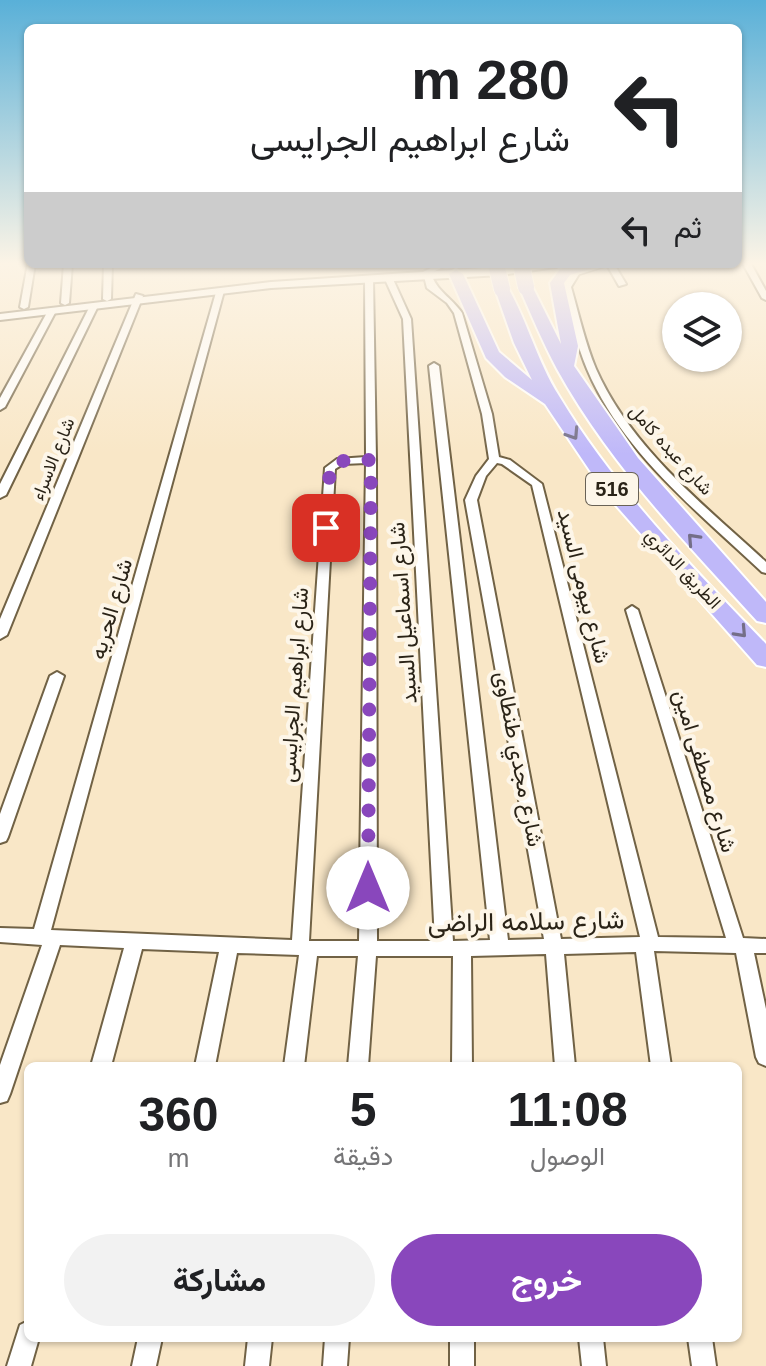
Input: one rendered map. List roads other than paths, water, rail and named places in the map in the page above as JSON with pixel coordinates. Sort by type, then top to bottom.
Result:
[{"type":"highway","points":[[475,326],[492,354],[511,373],[554,403]]},
{"type":"highway","name":"الطريق الدائري","points":[[515,326],[554,403],[597,469],[640,524],[766,659]]},
{"type":"highway","name":"الطريق الدائري","points":[[545,326],[565,368],[620,452],[675,520],[766,616]]},
{"type":"highway","points":[[565,368],[570,346],[566,326]]},
{"type":"street","points":[[0,407],[44,326]]},
{"type":"street","points":[[0,495],[84,326]]},
{"type":"street","name":"شارع الاسراء","points":[[0,635],[127,326]]},
{"type":"street","name":"شارع الحريه","points":[[0,1094],[46,939],[211,326]]},
{"type":"street","points":[[358,1062],[368,949],[370,326]]},
{"type":"street","name":"شارع اسماعيل السيد","points":[[407,326],[462,1062]]},
{"type":"street","points":[[462,326],[487,414],[494,459]]},
{"type":"street","name":"شارع عبده كامل","points":[[578,326],[596,381],[621,420],[657,464],[766,569]]},
{"type":"street","points":[[434,366],[500,948]]},
{"type":"street","name":"شارع بيومى السيد","points":[[494,459],[506,462],[537,484],[647,944],[661,1062]]},
{"type":"street","name":"شارع مجدي طنطاوى","points":[[494,459],[481,476],[471,500],[554,947],[565,1062]]},
{"type":"street","name":"شارع ابراهيم الجرايسى","points":[[305,948],[330,468],[341,461],[371,460]]},
{"type":"street","name":"شارع مصطفى امين","points":[[632,610],[740,946],[766,1057]]},
{"type":"street","points":[[0,837],[57,676]]},
{"type":"street","name":"شارع سلامه الراضى","points":[[0,935],[229,947],[368,949],[647,944],[766,946]]},
{"type":"street","points":[[102,1062],[134,943]]},
{"type":"street","points":[[206,1062],[229,947]]},
{"type":"street","points":[[294,1062],[305,948]]},
{"type":"street","points":[[19,1366],[26,1342]]},
{"type":"street","points":[[144,1366],[149,1342]]},
{"type":"street","points":[[257,1366],[260,1342]]},
{"type":"street","points":[[335,1366],[337,1342]]},
{"type":"street","points":[[462,1342],[462,1366]]},
{"type":"street","points":[[591,1342],[594,1366]]},
{"type":"street","points":[[701,1342],[704,1366]]}]
